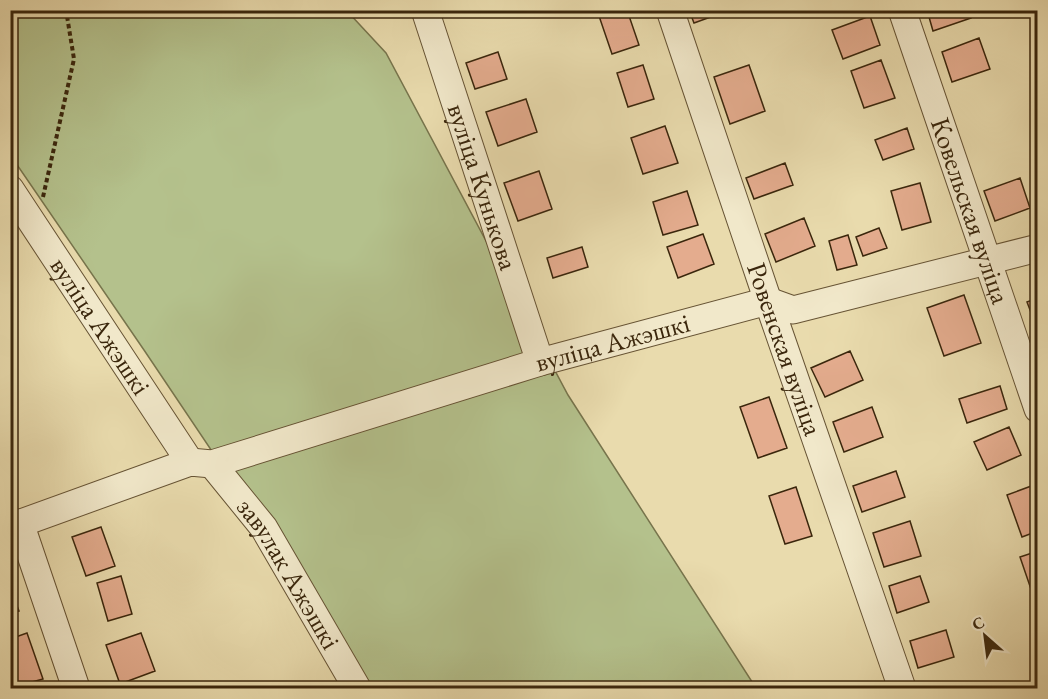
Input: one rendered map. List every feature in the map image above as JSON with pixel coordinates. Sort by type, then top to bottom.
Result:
[{"type":"street","name":"вуліца Кунькова","points":[[425,10],[540,362]]},
{"type":"street","name":"Ровенская вуліца","points":[[670,10],[902,688]]},
{"type":"street","name":"Ковельская вуліца","points":[[902,10],[1038,409]]},
{"type":"street","name":"вуліца Ажэшкі","points":[[10,189],[201,463]]},
{"type":"street","points":[[768,301],[793,310],[1038,248]]},
{"type":"street","name":"вуліца Ажэшкі","points":[[15,525],[201,463],[540,362],[768,301]]},
{"type":"street","name":"завулак Ажэшкі","points":[[201,463],[264,528],[357,688]]},
{"type":"street","points":[[15,525],[76,688]]},
{"type":"path","points":[[36,226],[74,59],[66,10]]},
{"type":"green space","points":[[10,11],[347,11],[386,53],[568,395],[756,688],[371,688],[11,156]]},
{"type":"building","points":[[616,10],[627,10],[639,45],[612,54],[599,16]]},
{"type":"building","points":[[689,10],[730,10],[694,23]]},
{"type":"building","points":[[927,10],[968,10],[971,18],[933,31]]},
{"type":"building","points":[[870,16],[880,45],[843,59],[832,30]]},
{"type":"building","points":[[979,38],[990,69],[952,82],[942,52]]},
{"type":"building","points":[[498,52],[507,79],[475,89],[466,63]]},
{"type":"building","points":[[881,60],[895,98],[864,108],[851,71]]},
{"type":"building","points":[[643,65],[654,99],[628,107],[617,73]]},
{"type":"building","points":[[749,65],[765,111],[730,124],[714,77]]},
{"type":"building","points":[[526,99],[537,132],[498,146],[486,112]]},
{"type":"building","points":[[665,126],[678,163],[643,174],[631,138]]},
{"type":"building","points":[[907,128],[914,149],[883,160],[875,140]]},
{"type":"building","points":[[785,163],[793,185],[754,199],[746,178]]},
{"type":"building","points":[[539,171],[552,209],[518,221],[504,183]]},
{"type":"building","points":[[1020,178],[1030,208],[995,221],[984,191]]},
{"type":"building","points":[[920,183],[931,222],[902,230],[891,191]]},
{"type":"building","points":[[687,191],[698,225],[663,235],[653,202]]},
{"type":"building","points":[[804,218],[815,246],[776,262],[765,234]]},
{"type":"building","points":[[879,228],[887,248],[863,256],[856,237]]},
{"type":"building","points":[[703,234],[714,264],[678,278],[667,247]]},
{"type":"building","points":[[848,235],[857,265],[837,270],[829,241]]},
{"type":"building","points":[[582,247],[588,267],[553,278],[547,258]]},
{"type":"building","points":[[964,295],[981,343],[944,356],[927,308]]},
{"type":"building","points":[[1038,298],[1038,331],[1027,302]]},
{"type":"building","points":[[850,351],[863,380],[825,397],[811,368]]},
{"type":"building","points":[[1000,386],[1007,409],[967,423],[959,399]]},
{"type":"building","points":[[769,397],[787,448],[758,458],[740,407]]},
{"type":"building","points":[[872,407],[883,437],[844,452],[833,422]]},
{"type":"building","points":[[1009,427],[1021,455],[987,470],[974,442]]},
{"type":"building","points":[[896,471],[905,497],[862,512],[853,486]]},
{"type":"building","points":[[1034,485],[1038,495],[1038,531],[1022,537],[1007,495]]},
{"type":"building","points":[[796,487],[812,536],[785,544],[769,496]]},
{"type":"building","points":[[910,521],[921,556],[884,567],[873,533]]},
{"type":"building","points":[[101,527],[115,566],[86,576],[72,537]]},
{"type":"building","points":[[1038,551],[1038,593],[1033,595],[1020,557]]},
{"type":"building","points":[[121,576],[132,614],[108,621],[97,583]]},
{"type":"building","points":[[920,576],[929,602],[897,613],[889,586]]},
{"type":"building","points":[[10,587],[19,611],[10,614]]},
{"type":"building","points":[[946,630],[954,657],[918,668],[910,641]]},
{"type":"building","points":[[27,633],[43,679],[10,688],[10,639]]},
{"type":"building","points":[[141,633],[155,671],[120,684],[106,645]]}]
